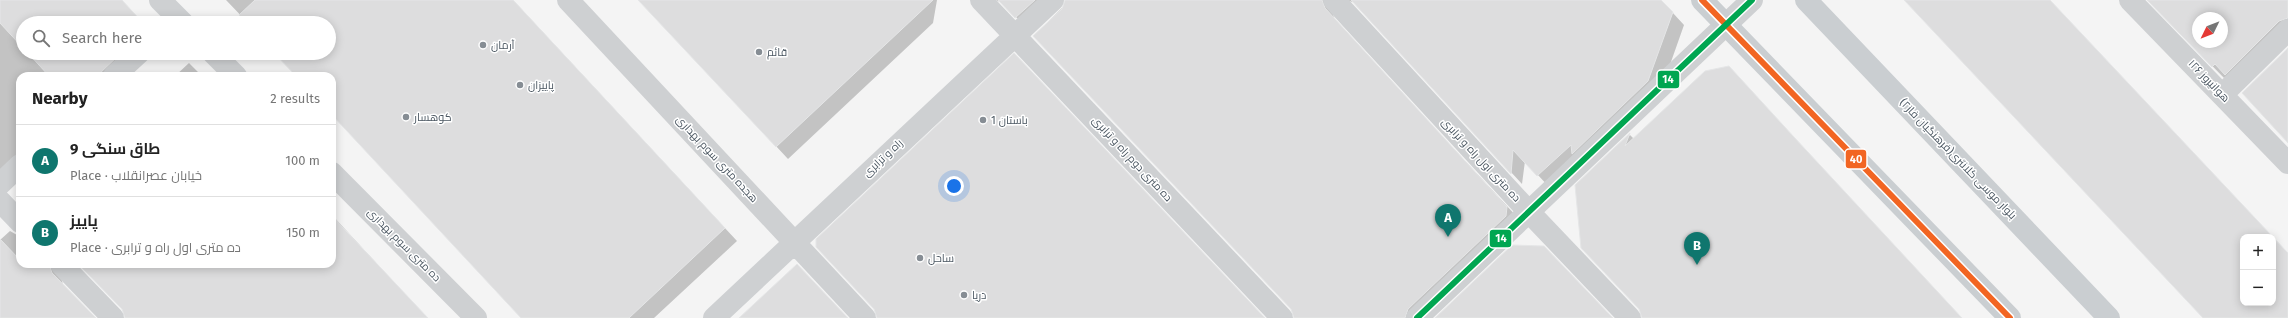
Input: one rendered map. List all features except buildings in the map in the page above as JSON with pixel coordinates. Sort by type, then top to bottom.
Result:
[{"type":"main road","points":[[1702,0],[2010,318]]},
{"type":"main road","name":"بلوار موسی کلانتری(فرهنگیان فاز۲)","points":[[1806,0],[2109,318]]},
{"type":"street","points":[[160,0],[173,16]]},
{"type":"street","name":"هجده متری سوم بهداری","points":[[568,0],[866,318]]},
{"type":"street","name":"ده متری دوم راه و ترابری","points":[[981,0],[1282,318]]},
{"type":"street","name":"راه و ترابری","points":[[714,318],[794,241],[1053,0]]},
{"type":"street","name":"ده متری اول راه و ترابری","points":[[1334,0],[1529,212],[1630,318]]},
{"type":"street","points":[[1417,318],[1752,0]]},
{"type":"street","name":"هوانیروز ۱۲۶","points":[[2130,0],[2288,163]]},
{"type":"street","points":[[2222,94],[2288,30]]},
{"type":"street","points":[[118,72],[131,60]]},
{"type":"street","points":[[220,60],[232,72]]},
{"type":"street","points":[[0,184],[16,169]]},
{"type":"street","name":"ده متری سوم بهداری","points":[[336,177],[476,318]]},
{"type":"street","points":[[0,201],[16,218]]},
{"type":"street","points":[[65,268],[113,318]]},
{"type":"transit line","name":"40","points":[[1702,0],[2010,318]]},
{"type":"transit line","name":"14","points":[[1417,318],[1752,0]]},
{"type":"place","name":"آرمان","points":[[483,45]]},
{"type":"place","name":"قائم","points":[[759,52]]},
{"type":"place","name":"پاییزان","points":[[520,85]]},
{"type":"place","name":"کوهسار","points":[[406,117]]},
{"type":"place","name":"باستان 1","points":[[983,120]]},
{"type":"place","name":"طاق سنگی 9","points":[[1448,237]]},
{"type":"place","name":"ساحل","points":[[920,258]]},
{"type":"place","name":"پاییز","points":[[1697,265]]},
{"type":"place","name":"دریا","points":[[964,295]]}]
